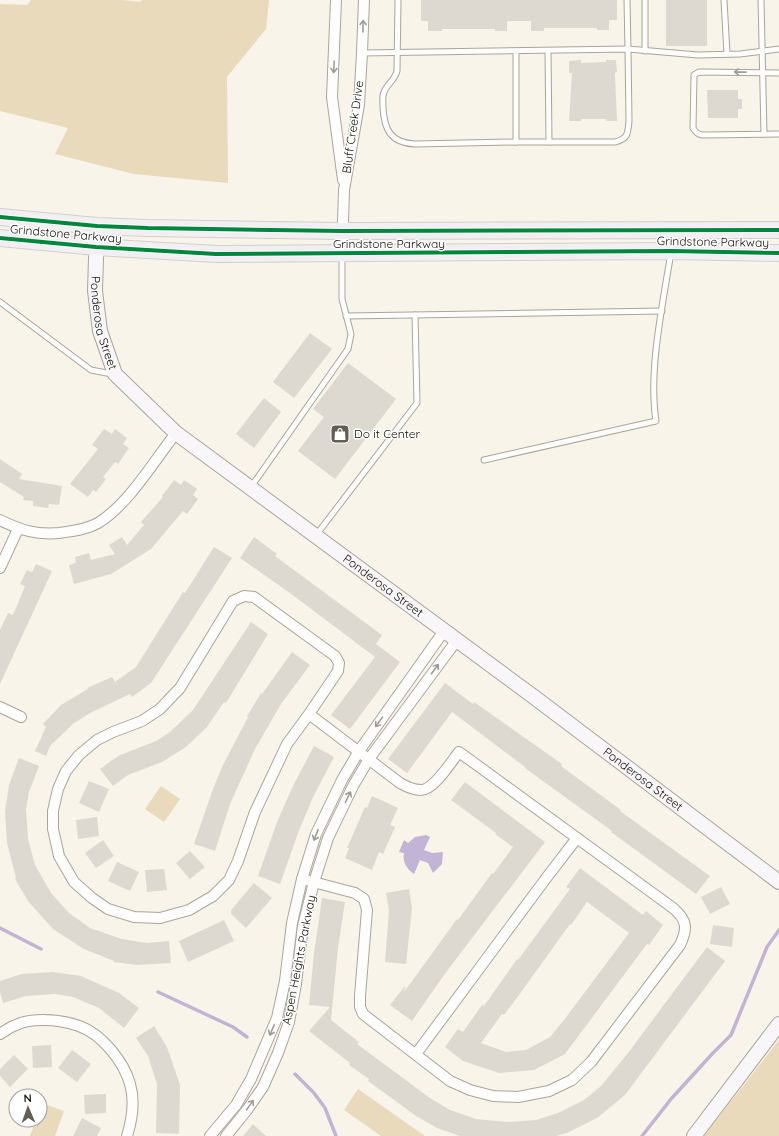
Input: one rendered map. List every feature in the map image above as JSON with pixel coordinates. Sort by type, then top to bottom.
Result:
[{"type":"main road","name":"Grindstone Parkway","points":[[0,217],[98,226],[148,228],[343,231],[779,230]]},
{"type":"main road","name":"Grindstone Parkway","points":[[0,238],[96,247],[216,254],[671,251],[779,253]]},
{"type":"main road","points":[[729,252],[750,244],[779,244]]},
{"type":"street","points":[[336,0],[332,97],[344,190]]},
{"type":"street","name":"Bluff Creek Drive","points":[[342,254],[344,190],[359,105],[364,0]]},
{"type":"street","name":"Ponderosa Street","points":[[98,226],[95,291],[100,331],[115,374],[176,433],[457,640],[779,882]]},
{"type":"street","points":[[0,520],[18,529],[48,534],[76,531],[96,524],[113,512],[128,497],[176,433]]},
{"type":"street","points":[[0,568],[18,529]]},
{"type":"street","points":[[244,596],[254,597],[335,656],[339,663],[338,671],[309,714],[287,744],[258,805],[238,861],[229,880],[213,896],[189,910],[160,918],[134,917],[108,909],[92,898],[74,882],[59,856],[53,829],[53,811],[58,789],[66,770],[78,755],[96,740],[142,721],[160,709],[180,688],[233,601],[244,596]]},
{"type":"street","name":"Aspen Heights Parkway","points":[[210,1136],[236,1105],[251,1079],[277,1018],[285,981],[292,923],[302,879],[316,834],[342,780],[359,751],[444,631]]},
{"type":"street","name":"Aspen Heights Parkway","points":[[226,1136],[263,1087],[289,1022],[296,984],[303,926],[314,882],[328,838],[353,786],[369,759],[457,640]]},
{"type":"street","points":[[0,707],[21,716]]},
{"type":"street","points":[[302,879],[355,892],[364,899],[367,910],[360,996],[360,1007],[363,1014],[450,1081],[470,1090],[493,1096],[518,1097],[549,1090],[572,1080],[591,1062],[680,945],[685,934],[685,925],[682,915],[674,908],[459,752],[432,786],[423,790],[410,788],[400,783],[309,714]]},
{"type":"street","points":[[416,1054],[547,876],[577,838]]},
{"type":"street","points":[[0,1034],[17,1024],[36,1020],[56,1020],[80,1026],[102,1040],[115,1055],[124,1070],[130,1085],[132,1103],[131,1121],[127,1136]]},
{"type":"street","points":[[694,1136],[779,1024]]},
{"type":"lane","points":[[398,0],[398,53],[396,75],[383,94],[384,117],[388,131],[395,139],[404,144],[615,142],[621,140],[628,132],[629,121],[627,0]]},
{"type":"lane","points":[[645,0],[645,51]]},
{"type":"lane","points":[[724,0],[727,54]]},
{"type":"lane","points":[[761,0],[764,134]]},
{"type":"lane","points":[[362,54],[628,49],[698,55],[779,49]]},
{"type":"lane","points":[[516,51],[516,142]]},
{"type":"lane","points":[[548,51],[549,142]]},
{"type":"lane","points":[[779,73],[696,73],[693,78],[693,128],[695,132],[702,135],[779,134]]},
{"type":"lane","points":[[484,460],[656,421],[653,403],[656,351],[671,251]]},
{"type":"lane","points":[[250,488],[348,349],[351,334],[342,299],[342,254]]},
{"type":"lane","points":[[0,302],[91,370],[115,374]]},
{"type":"lane","points":[[346,316],[662,311]]},
{"type":"lane","points":[[316,536],[417,403],[415,315]]},
{"type":"shaded area","points":[[31,0],[123,0],[140,2],[142,0],[269,0],[266,29],[227,77],[228,183],[134,174],[55,154],[68,128],[0,111],[0,4],[27,5]]},
{"type":"shaded area","points":[[161,786],[180,799],[164,822],[145,809]]},
{"type":"shaded area","points":[[426,835],[430,837],[424,850],[432,853],[443,852],[442,864],[433,873],[428,863],[420,860],[414,874],[406,865],[404,853],[399,852],[404,840],[408,843],[415,837]]},
{"type":"shaded area","points":[[779,1040],[779,1136],[704,1136]]},
{"type":"shaded area","points":[[358,1089],[425,1136],[381,1136],[344,1110]]},
{"type":"shaded area","points":[[48,1105],[64,1111],[55,1136],[30,1136],[33,1128],[48,1128]]},
{"type":"building","points":[[421,0],[617,0],[617,20],[609,20],[609,30],[597,30],[597,28],[544,28],[544,31],[531,31],[531,21],[507,21],[507,31],[495,31],[495,29],[442,29],[442,31],[428,31],[428,21],[421,21]]},
{"type":"building","points":[[666,0],[707,0],[707,46],[666,46]]},
{"type":"building","points":[[581,60],[581,63],[616,60],[617,72],[615,73],[617,121],[606,121],[606,119],[581,119],[581,121],[569,121],[572,73],[569,73],[569,61]]},
{"type":"building","points":[[707,90],[738,90],[738,99],[742,99],[742,109],[738,109],[738,118],[708,118]]},
{"type":"building","points":[[310,333],[332,349],[294,398],[273,382]]},
{"type":"building","name":"Do it Center","points":[[348,363],[396,399],[335,479],[298,451],[324,417],[313,409]]},
{"type":"building","points":[[264,398],[281,412],[254,448],[236,434]]},
{"type":"building","points":[[104,429],[112,434],[115,429],[127,438],[123,444],[129,448],[118,464],[115,462],[103,477],[106,479],[96,492],[93,490],[88,497],[70,484],[98,449],[92,445]]},
{"type":"building","points":[[0,459],[22,474],[19,479],[62,486],[59,505],[49,504],[48,508],[33,506],[33,501],[23,500],[24,497],[0,482]]},
{"type":"building","points":[[174,480],[181,485],[184,480],[197,489],[193,495],[198,499],[187,514],[183,511],[151,549],[111,574],[74,584],[69,565],[76,563],[75,557],[89,553],[91,560],[115,554],[109,545],[122,537],[127,545],[144,525],[141,522],[163,497],[162,496]]},
{"type":"building","points":[[254,537],[277,554],[275,556],[382,635],[376,644],[400,662],[350,729],[331,715],[375,657],[290,593],[240,558]]},
{"type":"building","points":[[214,547],[232,558],[151,683],[132,697],[130,694],[90,713],[74,723],[50,746],[46,756],[35,751],[46,727],[43,724],[61,705],[88,689],[87,688],[112,677],[115,682],[136,667],[183,592],[185,593]]},
{"type":"building","points":[[36,564],[52,571],[0,684],[0,630],[8,613],[13,615],[25,586],[20,584],[27,570],[32,572]]},
{"type":"building","points":[[251,622],[268,634],[226,703],[224,702],[207,727],[186,747],[162,762],[128,775],[113,786],[100,769],[118,756],[156,741],[170,732],[193,710]]},
{"type":"building","points":[[292,652],[310,665],[281,704],[255,749],[230,804],[215,851],[194,844],[222,767],[248,717],[247,716],[261,693],[262,694]]},
{"type":"building","points":[[445,683],[473,704],[474,702],[562,764],[561,766],[621,810],[620,811],[710,876],[696,894],[525,768],[452,712],[407,773],[388,759]]},
{"type":"building","points":[[314,746],[334,757],[313,797],[298,833],[280,884],[258,876],[277,822],[293,786]]},
{"type":"building","points":[[19,758],[39,766],[29,792],[26,809],[28,839],[35,865],[51,893],[69,913],[90,928],[122,939],[147,943],[169,941],[171,963],[137,965],[114,962],[84,949],[53,929],[28,901],[15,879],[7,843],[5,812],[9,785]]},
{"type":"building","points":[[89,781],[109,789],[99,812],[79,803]]},
{"type":"building","points":[[465,782],[545,842],[444,975],[412,1021],[390,1005],[405,986],[404,992],[457,919],[458,920],[513,847],[451,800]]},
{"type":"building","points":[[372,796],[398,808],[390,825],[395,827],[383,854],[379,852],[372,870],[345,858],[349,848],[347,848],[365,807],[367,808]]},
{"type":"building","points":[[97,817],[99,836],[78,839],[76,820]]},
{"type":"building","points":[[103,840],[114,856],[96,868],[85,853]]},
{"type":"building","points":[[190,851],[205,867],[190,879],[176,863]]},
{"type":"building","points":[[117,862],[139,872],[130,891],[108,881]]},
{"type":"building","points":[[580,868],[643,915],[646,911],[663,925],[649,945],[647,944],[565,1054],[534,1070],[499,1073],[463,1061],[445,1047],[458,1029],[463,1032],[482,1005],[484,1006],[517,959],[518,960],[570,889],[566,887]],"holes":[[[587,902],[629,933],[550,1037],[526,1050],[506,1052],[481,1043],[502,1014],[504,1015]]]},
{"type":"building","points":[[164,869],[167,890],[147,892],[145,870]]},
{"type":"building","points":[[254,883],[272,898],[246,928],[231,914],[231,910]]},
{"type":"building","points":[[721,887],[730,904],[710,914],[701,897]]},
{"type":"building","points":[[409,889],[412,908],[406,964],[385,962],[389,910],[386,893]]},
{"type":"building","points":[[322,898],[345,902],[338,948],[331,1020],[359,1042],[357,1044],[430,1098],[450,1110],[476,1119],[508,1122],[536,1120],[558,1113],[584,1100],[601,1086],[628,1053],[707,947],[725,961],[625,1095],[597,1118],[567,1133],[556,1136],[460,1136],[437,1128],[416,1116],[368,1081],[369,1079],[349,1065],[350,1063],[309,1031],[330,1007],[309,1005],[314,953]]},
{"type":"building","points":[[224,920],[234,941],[188,962],[179,941]]},
{"type":"building","points":[[713,925],[734,928],[732,947],[710,944]]},
{"type":"building","points":[[53,972],[81,976],[119,993],[139,1008],[124,1028],[99,1008],[73,997],[55,994],[26,996],[3,1003],[0,992],[0,981],[22,974]]},
{"type":"building","points":[[154,1026],[167,1047],[180,1085],[179,1134],[156,1133],[157,1084],[148,1056],[136,1038]]},
{"type":"building","points":[[51,1045],[52,1067],[33,1068],[32,1046]]},
{"type":"building","points":[[72,1050],[91,1064],[77,1082],[58,1068]]},
{"type":"building","points":[[14,1055],[28,1069],[10,1087],[0,1076],[0,1069]]},
{"type":"building","points":[[106,1094],[106,1113],[85,1114],[84,1095]]},
{"type":"building","points":[[82,1118],[101,1128],[97,1136],[73,1136]]},
{"type":"building","points":[[253,1124],[266,1136],[243,1136]]},
{"type":"waterway","points":[[0,928],[41,949]]},
{"type":"waterway","points":[[642,1136],[671,1099],[731,1035],[767,947],[779,930]]},
{"type":"waterway","points":[[158,992],[233,1027],[247,1037]]},
{"type":"waterway","points":[[295,1074],[314,1093],[325,1108],[336,1136]]},
{"type":"cycle path","points":[[0,217],[97,226],[148,228],[343,231],[779,230]]},
{"type":"cycle path","points":[[0,238],[96,247],[216,254],[671,251],[779,253]]},
{"type":"place","name":"Do it Center","points":[[340,434]]}]
